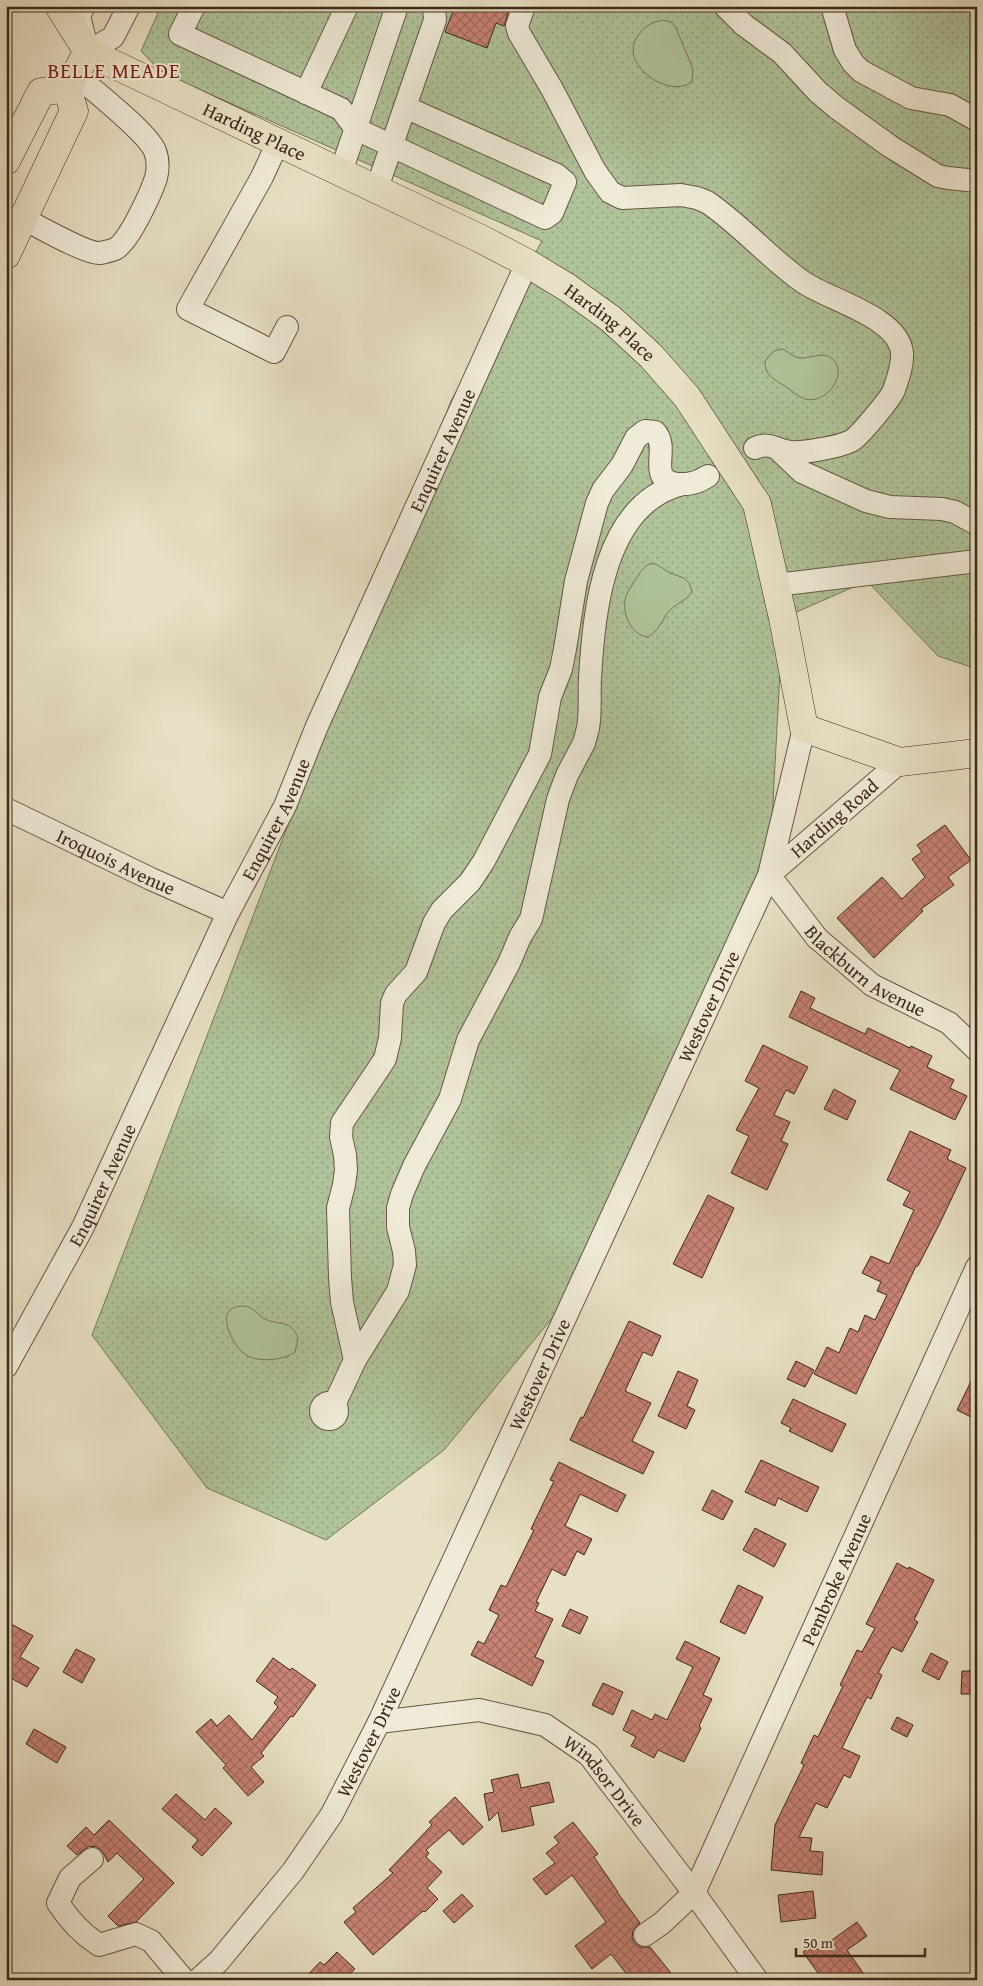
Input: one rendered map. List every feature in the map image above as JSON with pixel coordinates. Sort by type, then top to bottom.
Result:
[{"type":"main road","points":[[6,255],[74,111],[77,71],[59,6]]},
{"type":"main road","points":[[6,161],[41,92],[77,71]]},
{"type":"main road","name":"Harding Place","points":[[77,71],[278,142],[377,188],[527,263],[568,288],[611,318],[651,356],[687,398],[757,504],[776,585],[804,728]]},
{"type":"main road","points":[[804,728],[900,762],[977,753]]},
{"type":"street","points":[[24,219],[63,240],[97,253],[115,249],[130,233],[146,204],[156,176],[157,162],[155,151],[138,130],[77,71],[79,16],[84,6]]},
{"type":"street","points":[[77,71],[113,37],[129,6]]},
{"type":"street","points":[[194,6],[180,34],[341,109],[356,129],[391,146],[545,218],[552,213],[565,182],[557,175],[405,107]]},
{"type":"street","points":[[306,93],[347,6]]},
{"type":"street","points":[[341,172],[397,6]]},
{"type":"street","points":[[377,188],[435,20],[434,6]]},
{"type":"street","points":[[524,6],[517,26],[519,33],[552,89],[595,171],[610,192],[616,196],[628,198],[667,194],[681,195],[707,202],[803,282],[878,321],[891,332],[901,346],[902,358],[893,393],[856,438],[840,445],[803,451],[792,452],[764,445],[755,448]]},
{"type":"street","points":[[725,6],[744,25],[791,61],[818,92],[866,130],[938,176],[977,181]]},
{"type":"street","points":[[832,6],[845,50],[853,63],[861,71],[911,98],[950,105],[977,120]]},
{"type":"street","points":[[278,142],[262,177],[188,309],[274,352],[288,327]]},
{"type":"street","name":"Enquirer Avenue","points":[[6,1367],[83,1228],[228,913],[285,806],[317,726],[527,263]]},
{"type":"street","points":[[355,1360],[342,1302],[340,1278],[338,1208],[346,1170],[341,1137],[342,1123],[385,1059],[390,1038],[392,1003],[396,994],[416,972],[434,923],[442,910],[470,882],[484,861],[540,754],[550,697],[564,654],[575,587],[599,496],[622,464],[636,438],[640,434],[650,431],[655,432],[662,445],[659,464],[662,475],[666,480],[682,484]]},
{"type":"street","points":[[778,449],[802,472],[866,501],[883,506],[942,509],[955,512],[977,524]]},
{"type":"street","points":[[334,1405],[355,1360],[396,1297],[405,1258],[397,1214],[404,1188],[450,1099],[468,1040],[533,912],[558,799],[567,775],[581,749],[588,728],[593,631],[597,602],[606,567],[622,532],[636,510],[656,494],[682,484],[696,482],[708,476]]},
{"type":"street","points":[[776,585],[977,561]]},
{"type":"street","name":"Westover Drive","points":[[198,1980],[219,1961],[293,1871],[332,1814],[379,1722],[769,875],[804,728]]},
{"type":"street","name":"Harding Road","points":[[769,875],[900,762]]},
{"type":"street","name":"Iroquois Avenue","points":[[6,809],[228,913]]},
{"type":"street","name":"Blackburn Avenue","points":[[769,875],[817,938],[872,985],[950,1023],[977,1050]]},
{"type":"street","name":"Pembroke Avenue","points":[[694,1893],[977,1267]]},
{"type":"street","name":"Windsor Drive","points":[[379,1722],[479,1710],[545,1724],[589,1755],[694,1893],[757,1980]]},
{"type":"street","points":[[92,1859],[70,1878],[58,1903],[67,1917],[89,1939],[99,1945],[136,1934],[150,1941],[184,1980]]},
{"type":"street","points":[[645,1934],[662,1922],[694,1893]]},
{"type":"green space","name":"BELLE MEADE","points":[[161,6],[977,6],[977,669],[938,656],[867,581],[783,618],[769,875],[584,1279],[444,1450],[326,1540],[207,1488],[92,1335],[451,401],[542,241],[162,73],[141,51]]},
{"type":"green space","points":[[663,20],[671,22],[676,28],[693,69],[692,81],[683,86],[660,83],[640,67],[634,56],[634,45],[640,33],[650,24]]},
{"type":"green space","points":[[782,349],[799,358],[823,355],[830,357],[836,363],[838,370],[837,378],[829,392],[822,397],[805,399],[774,379],[766,370],[765,361],[774,351]]},
{"type":"green space","points":[[649,564],[656,564],[670,573],[684,578],[689,583],[692,591],[688,597],[667,613],[655,632],[647,637],[636,632],[628,621],[625,602],[626,596],[641,571]]},
{"type":"green space","points":[[244,1306],[265,1319],[288,1325],[292,1328],[298,1338],[295,1352],[278,1359],[264,1360],[251,1357],[242,1352],[230,1334],[226,1321],[229,1311],[236,1307]]},
{"type":"building","points":[[455,6],[510,6],[504,26],[496,23],[487,48],[445,32]]},
{"type":"building","points":[[945,825],[971,860],[948,877],[954,885],[921,909],[923,911],[874,958],[837,918],[882,877],[902,899],[925,877],[912,859],[922,852],[917,845]]},
{"type":"building","points":[[801,991],[815,998],[810,1008],[865,1034],[868,1028],[932,1056],[927,1067],[954,1080],[950,1088],[967,1096],[955,1120],[890,1089],[900,1070],[789,1017]]},
{"type":"building","points":[[763,1045],[808,1067],[794,1094],[786,1090],[774,1115],[790,1122],[781,1141],[788,1144],[767,1190],[731,1173],[749,1136],[736,1130],[759,1088],[745,1081]]},
{"type":"building","points":[[834,1089],[856,1101],[847,1120],[824,1109]]},
{"type":"building","points":[[910,1131],[951,1150],[947,1159],[966,1168],[940,1223],[918,1266],[916,1266],[856,1394],[814,1374],[827,1347],[839,1353],[850,1328],[858,1332],[865,1315],[875,1320],[887,1295],[877,1291],[881,1282],[862,1273],[871,1256],[889,1264],[914,1210],[903,1205],[910,1192],[887,1180]]},
{"type":"building","points":[[708,1195],[734,1208],[702,1278],[673,1264]]},
{"type":"building","points":[[629,1321],[661,1336],[652,1356],[643,1352],[625,1391],[651,1403],[632,1441],[654,1452],[643,1474],[570,1440],[581,1417],[583,1418]]},
{"type":"building","points":[[796,1361],[814,1370],[805,1387],[787,1379]]},
{"type":"building","points":[[977,1369],[977,1420],[957,1410]]},
{"type":"building","points":[[678,1371],[698,1380],[687,1406],[695,1410],[686,1429],[658,1416]]},
{"type":"building","points":[[793,1399],[846,1424],[832,1452],[789,1431],[791,1428],[781,1423]]},
{"type":"building","points":[[761,1460],[819,1487],[807,1512],[778,1498],[775,1506],[745,1492]]},
{"type":"building","points":[[559,1462],[626,1495],[617,1512],[580,1494],[565,1526],[592,1539],[584,1555],[577,1551],[565,1576],[552,1569],[536,1602],[539,1603],[535,1611],[553,1619],[535,1657],[544,1661],[532,1686],[471,1655],[478,1641],[484,1644],[499,1615],[489,1610],[501,1585],[506,1587],[534,1530],[531,1529],[554,1481],[550,1480]]},
{"type":"building","points":[[712,1490],[733,1501],[723,1520],[702,1510]]},
{"type":"building","points":[[755,1528],[786,1544],[774,1567],[743,1550]]},
{"type":"building","points":[[897,1563],[934,1580],[914,1620],[918,1622],[902,1652],[892,1647],[878,1673],[882,1675],[871,1699],[867,1697],[842,1748],[860,1756],[850,1778],[844,1775],[827,1808],[816,1803],[799,1837],[812,1838],[810,1851],[823,1852],[822,1875],[771,1870],[775,1825],[804,1765],[801,1763],[814,1735],[818,1737],[843,1686],[840,1685],[857,1650],[862,1652],[875,1628],[866,1624]]},
{"type":"building","points":[[738,1585],[763,1597],[745,1634],[720,1622]]},
{"type":"building","points":[[570,1609],[588,1617],[580,1634],[562,1626]]},
{"type":"building","points":[[6,1621],[33,1636],[20,1657],[39,1668],[27,1687],[9,1677],[6,1682]]},
{"type":"building","points":[[685,1641],[720,1658],[703,1695],[712,1699],[699,1726],[701,1728],[684,1762],[658,1750],[654,1758],[631,1746],[636,1737],[623,1730],[632,1710],[652,1720],[655,1714],[667,1720],[693,1667],[676,1659]]},
{"type":"building","points":[[76,1649],[95,1659],[82,1683],[63,1672]]},
{"type":"building","points":[[931,1653],[948,1662],[939,1680],[922,1671]]},
{"type":"building","points":[[273,1658],[290,1670],[292,1668],[316,1685],[293,1717],[291,1716],[261,1753],[264,1756],[251,1767],[264,1782],[248,1796],[223,1768],[226,1765],[196,1732],[211,1719],[217,1726],[229,1715],[252,1740],[278,1707],[274,1703],[278,1697],[256,1681]]},
{"type":"building","points":[[962,1671],[977,1671],[977,1694],[961,1694]]},
{"type":"building","points":[[603,1683],[623,1692],[613,1715],[592,1705]]},
{"type":"building","points":[[897,1717],[913,1725],[907,1737],[891,1729]]},
{"type":"building","points":[[34,1729],[66,1747],[57,1763],[26,1744]]},
{"type":"building","points":[[518,1774],[521,1788],[549,1782],[554,1802],[530,1807],[534,1825],[502,1832],[498,1812],[489,1821],[484,1794],[494,1792],[491,1780]]},
{"type":"building","points":[[176,1794],[205,1820],[215,1808],[232,1823],[202,1856],[192,1847],[198,1840],[162,1809]]},
{"type":"building","points":[[455,1797],[483,1827],[463,1845],[449,1830],[426,1850],[429,1853],[426,1857],[442,1872],[427,1888],[438,1899],[373,1955],[344,1922],[356,1912],[353,1908],[393,1873],[389,1870],[432,1825],[429,1822]]},
{"type":"building","points":[[109,1820],[174,1883],[136,1922],[118,1926],[108,1916],[144,1879],[117,1853],[108,1862],[102,1851],[97,1847],[89,1846],[77,1855],[67,1846],[86,1827],[94,1835]]},
{"type":"building","points":[[573,1822],[598,1854],[594,1857],[640,1923],[633,1930],[632,1937],[634,1942],[640,1947],[650,1947],[671,1973],[662,1980],[631,1980],[611,1954],[592,1969],[575,1946],[606,1922],[572,1875],[546,1895],[533,1879],[555,1863],[546,1853],[559,1843],[554,1837]]},
{"type":"building","points":[[813,1891],[816,1918],[781,1922],[778,1895]]},
{"type":"building","points":[[462,1894],[473,1906],[454,1923],[443,1911]]},
{"type":"building","points":[[857,1922],[867,1936],[847,1950],[868,1980],[823,1980],[803,1952],[814,1944],[818,1950]]},
{"type":"building","points":[[337,1952],[355,1969],[344,1980],[303,1980],[320,1962],[324,1965]]},
{"type":"district","name":"BELLE MEADE","points":[[114,71]]}]
